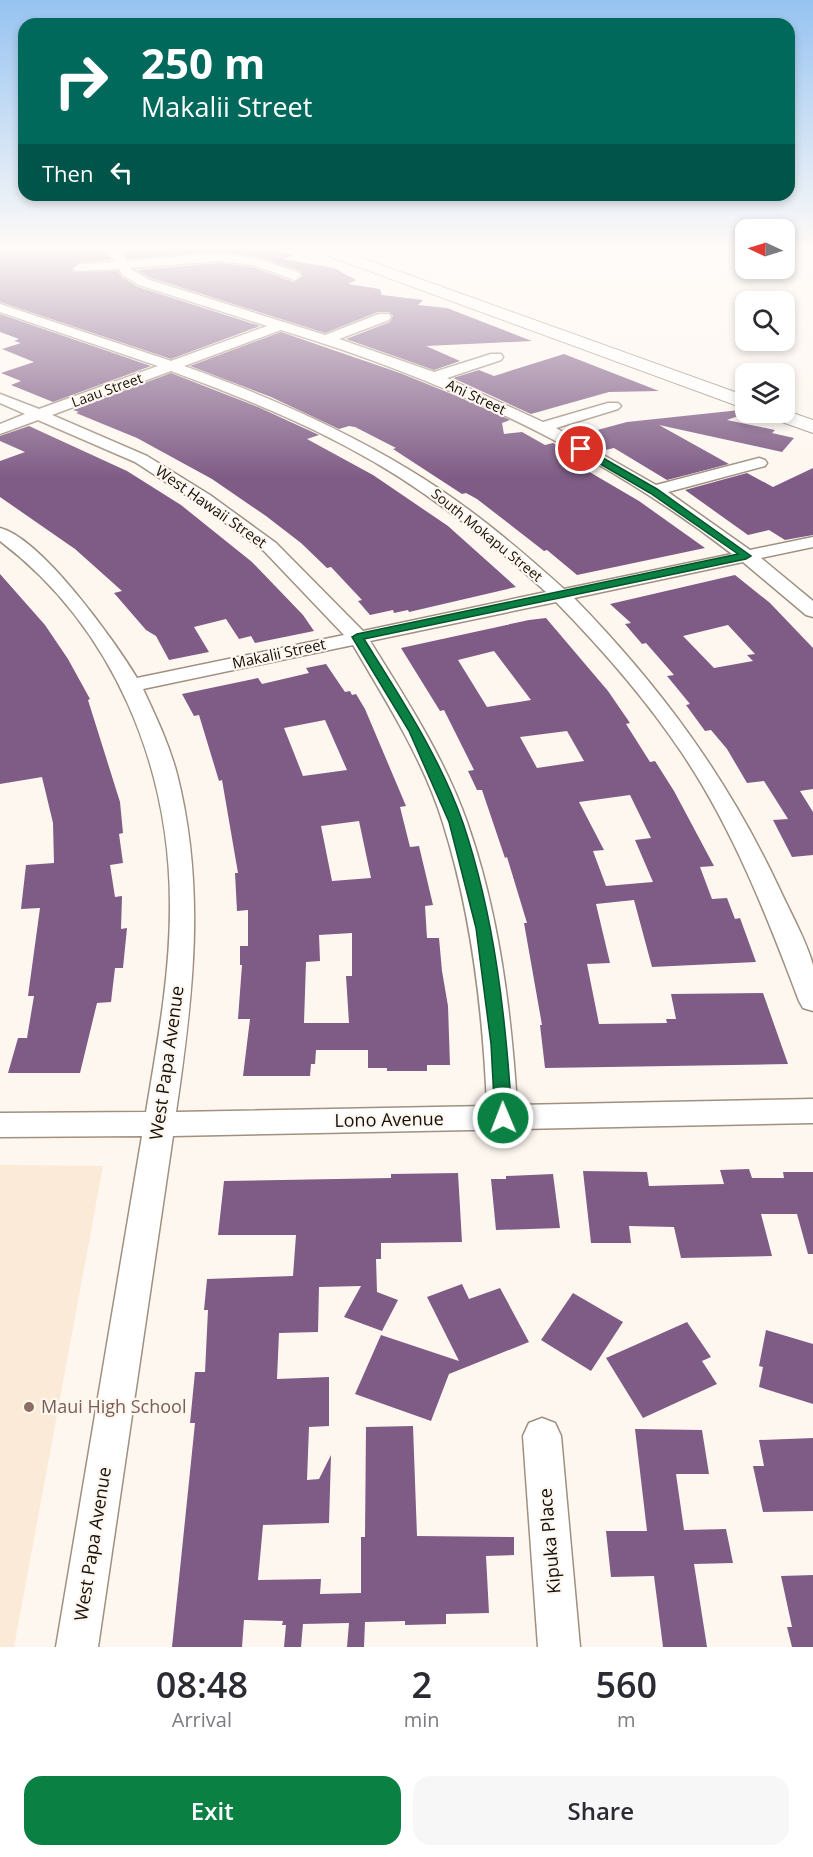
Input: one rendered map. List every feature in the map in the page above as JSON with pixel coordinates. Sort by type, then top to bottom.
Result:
[{"type":"main road","points":[[528,324],[735,399]]},
{"type":"main road","points":[[570,324],[735,382]]},
{"type":"main road","points":[[795,404],[813,410]]},
{"type":"main road","points":[[795,420],[813,427]]},
{"type":"street","name":"South Mokapu Street","points":[[46,324],[273,405],[345,439],[394,466],[485,530],[559,595],[604,638],[644,686],[710,781],[728,811],[781,918],[813,1001]]},
{"type":"street","name":"Ani Street","points":[[278,324],[434,377],[542,427],[654,491],[746,556],[813,611]]},
{"type":"street","points":[[327,339],[366,324]]},
{"type":"street","name":"Laau Street","points":[[0,429],[282,325]]},
{"type":"street","points":[[434,377],[496,357]]},
{"type":"street","name":"West Hawaii Street","points":[[0,398],[141,459],[239,523],[270,547],[357,637],[416,731],[456,822],[483,928],[499,1044],[503,1118]]},
{"type":"street","points":[[542,427],[613,406]]},
{"type":"street","points":[[654,491],[759,463]]},
{"type":"street","name":"West Papa Avenue","points":[[0,533],[24,551],[79,604],[115,652],[133,686],[153,733],[165,770],[180,859],[183,908],[179,975],[77,1647]]},
{"type":"street","name":"Makalii Street","points":[[133,686],[813,542]]},
{"type":"street","name":"Lono Avenue","points":[[0,1125],[813,1111]]},
{"type":"street","name":"Kipuka Place","points":[[542,1436],[559,1647]]},
{"type":"shaded area","name":"Maui High School","points":[[0,1165],[103,1166],[14,1647],[0,1647]]},
{"type":"building","points":[[0,324],[29,324],[151,366],[53,402],[11,385],[21,381],[1,373],[34,362],[2,349],[21,343],[14,341],[19,339],[0,332]]},
{"type":"building","points":[[66,324],[253,324],[260,326],[171,359]]},
{"type":"building","points":[[296,324],[348,324],[325,333]]},
{"type":"building","points":[[385,324],[488,324],[532,341],[426,346],[460,361],[434,370],[346,339]]},
{"type":"building","points":[[281,332],[400,373],[510,420],[502,423],[504,434],[522,432],[545,445],[553,443],[580,457],[569,460],[639,501],[705,548],[577,575],[477,499],[466,493],[462,494],[393,449],[396,448],[355,427],[339,429],[271,397],[190,366]]},
{"type":"building","points":[[564,354],[659,391],[609,392],[531,414],[453,378],[479,370],[494,376]]},
{"type":"building","points":[[171,373],[258,407],[319,435],[307,439],[373,475],[448,526],[516,587],[409,612],[408,610],[394,613],[393,610],[370,615],[358,601],[362,600],[331,567],[327,568],[301,543],[266,516],[212,479],[137,438],[73,410]]},
{"type":"building","points":[[735,411],[735,417],[727,420],[775,430],[772,433],[794,438],[782,452],[659,425],[729,464],[667,480],[614,448],[601,451],[575,436],[627,422]]},
{"type":"building","points":[[29,426],[127,471],[181,505],[252,562],[303,615],[314,631],[255,643],[251,636],[239,639],[226,619],[194,627],[209,652],[169,660],[156,636],[146,630],[114,593],[122,591],[75,549],[0,497],[0,461],[25,452],[0,441],[0,436]]},
{"type":"building","points":[[813,468],[813,535],[785,540],[769,530],[748,535],[685,490],[747,473],[773,487]]},
{"type":"building","points":[[0,574],[45,625],[68,659],[90,699],[88,700],[120,802],[123,833],[119,834],[123,863],[110,865],[115,897],[122,896],[121,929],[127,928],[123,968],[115,968],[111,1002],[97,1003],[80,1073],[8,1073],[18,1038],[27,1038],[34,996],[28,996],[40,908],[21,909],[26,865],[54,863],[53,823],[42,777],[0,784]]},
{"type":"building","points":[[735,575],[770,603],[813,648],[813,789],[800,791],[813,812],[813,855],[792,857],[773,820],[788,819],[764,781],[747,783],[727,749],[711,730],[705,731],[686,705],[690,704],[667,676],[674,675],[646,643],[642,644],[625,624],[631,623],[610,604]],"holes":[[[728,625],[755,654],[747,655],[753,661],[714,668],[683,636]]]},
{"type":"building","points":[[546,618],[608,691],[630,723],[626,724],[650,762],[655,761],[674,791],[714,866],[700,867],[712,899],[727,898],[735,919],[740,918],[756,962],[652,967],[634,900],[596,904],[610,963],[587,964],[599,1024],[667,1023],[666,1019],[676,1019],[671,994],[763,993],[788,1064],[545,1068],[540,1025],[542,1025],[524,923],[527,923],[507,857],[505,858],[482,790],[477,790],[468,771],[474,770],[444,710],[440,711],[401,648]],"holes":[[[494,651],[531,700],[487,707],[458,660]],[[567,731],[584,761],[537,768],[520,737]],[[630,795],[651,838],[635,840],[653,882],[606,886],[593,851],[604,850],[579,802]]]},
{"type":"building","points":[[326,664],[345,692],[350,691],[352,695],[356,694],[365,709],[406,806],[400,807],[410,847],[419,846],[433,905],[425,906],[427,938],[439,938],[448,1006],[450,1065],[427,1065],[427,1071],[387,1071],[387,1068],[368,1068],[368,1050],[316,1050],[315,1064],[311,1064],[310,1076],[243,1076],[250,1019],[238,1019],[242,965],[240,965],[240,946],[248,946],[248,910],[237,911],[235,873],[238,873],[222,780],[219,781],[199,715],[194,716],[182,694],[258,678],[262,684],[309,673],[306,668]],"holes":[[[325,720],[347,770],[303,776],[284,728]],[[359,821],[371,878],[332,881],[321,826]],[[352,933],[352,976],[346,976],[349,1023],[304,1023],[306,962],[320,961],[319,935]]]},
{"type":"building","points":[[749,1169],[752,1178],[784,1178],[783,1172],[813,1172],[813,1254],[808,1254],[797,1214],[761,1214],[772,1256],[681,1258],[674,1227],[629,1226],[631,1243],[591,1243],[583,1171],[647,1172],[649,1186],[724,1184],[720,1170]]},
{"type":"building","points":[[458,1173],[462,1242],[381,1243],[381,1259],[376,1259],[377,1292],[398,1300],[382,1331],[344,1317],[361,1286],[319,1287],[318,1332],[279,1333],[277,1379],[329,1377],[329,1426],[309,1427],[307,1480],[319,1479],[331,1455],[329,1523],[263,1525],[258,1580],[321,1579],[320,1594],[361,1593],[361,1537],[365,1537],[366,1427],[413,1426],[417,1536],[514,1537],[514,1555],[486,1556],[489,1613],[446,1614],[446,1624],[405,1625],[405,1621],[365,1622],[364,1647],[347,1647],[349,1623],[303,1624],[301,1647],[284,1647],[286,1625],[282,1625],[283,1621],[244,1620],[242,1647],[172,1647],[195,1423],[190,1423],[195,1372],[205,1372],[208,1310],[204,1310],[207,1279],[293,1276],[296,1235],[218,1235],[224,1181],[391,1178],[391,1174]]},
{"type":"building","points":[[553,1174],[560,1228],[496,1230],[491,1179]]},
{"type":"building","points":[[462,1284],[469,1299],[500,1288],[529,1342],[449,1374],[431,1421],[355,1394],[381,1335],[459,1361],[427,1297]]},
{"type":"building","points":[[573,1293],[623,1322],[591,1371],[541,1340]]},
{"type":"building","points":[[687,1322],[711,1357],[702,1361],[717,1384],[643,1418],[606,1358]]},
{"type":"building","points":[[766,1330],[813,1344],[813,1404],[759,1387],[763,1367],[759,1366]]},
{"type":"building","points":[[635,1429],[702,1430],[709,1474],[676,1474],[684,1530],[726,1529],[733,1563],[694,1564],[707,1647],[663,1647],[654,1576],[611,1577],[606,1531],[647,1531]]},
{"type":"building","points":[[813,1438],[813,1511],[763,1512],[753,1466],[764,1466],[759,1440]]},
{"type":"building","points":[[813,1575],[813,1647],[792,1647],[787,1627],[792,1627],[781,1576]]},
{"type":"place","name":"Maui High School","points":[[29,1407]]},
{"type":"route","points":[[503,1118],[499,1044],[483,928],[456,822],[416,731],[357,637],[746,556],[654,491],[581,449]]}]
